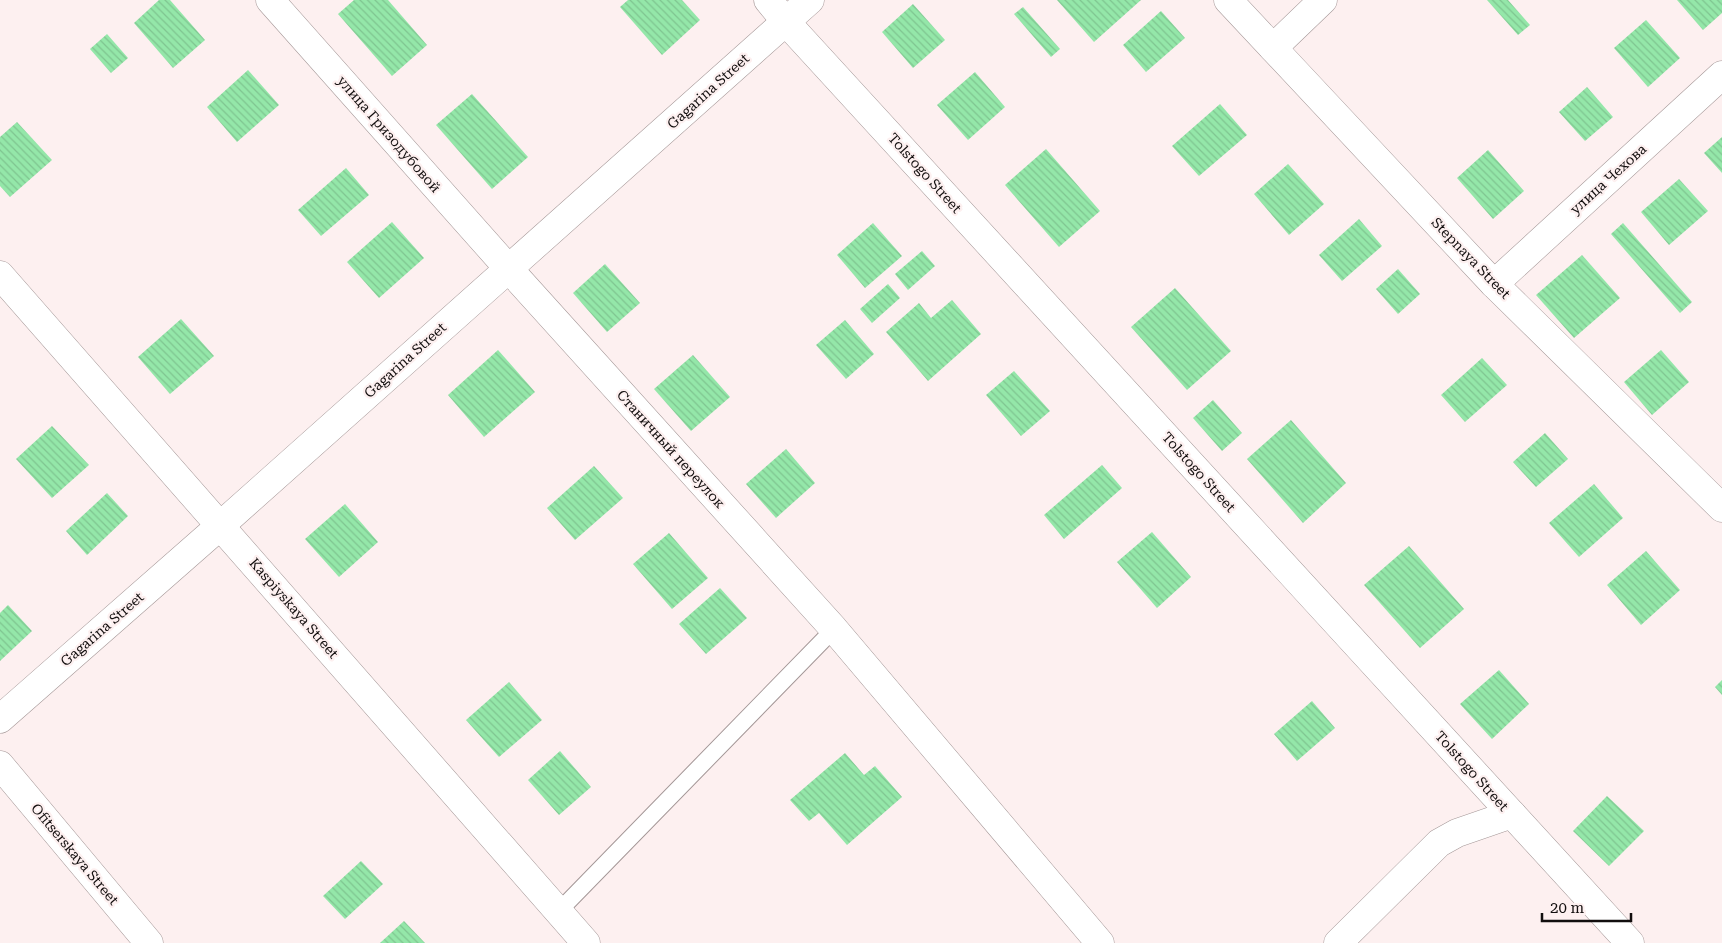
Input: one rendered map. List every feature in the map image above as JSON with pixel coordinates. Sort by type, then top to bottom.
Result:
[{"type":"street","name":"улица Гризодубовой","points":[[270,0],[508,268]]},
{"type":"street","name":"Tolstogo Street","points":[[768,0],[786,22],[1630,943]]},
{"type":"street","name":"Gagarina Street","points":[[0,719],[221,525],[810,0]]},
{"type":"street","name":"Stepnaya Street","points":[[1228,0],[1494,284],[1722,508]]},
{"type":"street","points":[[1273,48],[1323,0]]},
{"type":"street","name":"улица Чехова","points":[[1494,284],[1722,75]]},
{"type":"street","name":"Станичный переулок","points":[[508,268],[834,629],[1100,943]]},
{"type":"street","name":"Kaspiyskaya Street","points":[[0,275],[586,943]]},
{"type":"street","name":"Ofitserskaya Street","points":[[0,765],[149,943]]},
{"type":"street","points":[[1338,943],[1439,843],[1457,833],[1512,814]]},
{"type":"lane","points":[[559,911],[834,629]]},
{"type":"building","points":[[159,0],[170,0],[205,40],[173,68],[134,23]]},
{"type":"building","points":[[354,0],[388,0],[427,45],[392,76],[338,14]]},
{"type":"building","points":[[628,0],[682,0],[700,20],[662,55],[620,7]]},
{"type":"building","points":[[1057,0],[1141,0],[1094,42]]},
{"type":"building","points":[[1487,0],[1508,0],[1530,25],[1518,35]]},
{"type":"building","points":[[1677,0],[1722,0],[1722,13],[1703,30]]},
{"type":"building","points":[[913,4],[945,40],[913,68],[882,32]]},
{"type":"building","points":[[1023,7],[1060,49],[1051,57],[1014,14]]},
{"type":"building","points":[[1161,11],[1185,38],[1146,72],[1123,45]]},
{"type":"building","points":[[1646,20],[1680,58],[1648,87],[1614,48]]},
{"type":"building","points":[[107,34],[128,58],[111,73],[90,49]]},
{"type":"building","points":[[248,70],[279,105],[237,142],[207,107]]},
{"type":"building","points":[[975,72],[1005,107],[968,140],[937,105]]},
{"type":"building","points":[[1587,87],[1613,117],[1585,141],[1559,112]]},
{"type":"building","points":[[472,94],[528,157],[492,189],[436,125]]},
{"type":"building","points":[[1220,104],[1247,135],[1199,176],[1172,146]]},
{"type":"building","points":[[17,122],[52,160],[10,197],[0,186],[0,137]]},
{"type":"building","points":[[1722,137],[1722,173],[1704,153]]},
{"type":"building","points":[[1046,149],[1100,211],[1059,247],[1005,185]]},
{"type":"building","points":[[1488,150],[1524,191],[1493,219],[1457,178]]},
{"type":"building","points":[[1288,164],[1324,204],[1289,235],[1254,194]]},
{"type":"building","points":[[346,168],[369,195],[321,236],[298,210]]},
{"type":"building","points":[[1679,179],[1708,211],[1669,245],[1641,212]]},
{"type":"building","points":[[1359,219],[1382,246],[1342,281],[1319,255]]},
{"type":"building","points":[[392,222],[424,258],[379,298],[347,262]]},
{"type":"building","points":[[873,223],[902,256],[865,288],[837,255]]},
{"type":"building","points":[[1623,223],[1692,302],[1680,313],[1611,234]]},
{"type":"building","points":[[922,251],[935,266],[908,290],[895,274]]},
{"type":"building","points":[[1582,255],[1620,298],[1574,338],[1536,295]]},
{"type":"building","points":[[605,264],[640,303],[607,332],[573,293]]},
{"type":"building","points":[[1398,269],[1420,294],[1398,314],[1376,289]]},
{"type":"building","points":[[888,284],[900,298],[872,323],[860,309]]},
{"type":"building","points":[[1175,288],[1231,351],[1187,390],[1131,327]]},
{"type":"building","points":[[952,300],[981,334],[928,381],[886,332],[919,303],[931,318]]},
{"type":"building","points":[[181,319],[214,356],[170,394],[138,357]]},
{"type":"building","points":[[845,320],[874,354],[846,379],[816,345]]},
{"type":"building","points":[[498,350],[535,392],[484,437],[448,395]]},
{"type":"building","points":[[1661,350],[1689,382],[1652,415],[1624,382]]},
{"type":"building","points":[[693,355],[730,397],[691,431],[654,389]]},
{"type":"building","points":[[1482,358],[1507,385],[1465,422],[1441,395]]},
{"type":"building","points":[[1014,371],[1050,411],[1021,436],[986,395]]},
{"type":"building","points":[[1213,400],[1242,433],[1222,451],[1193,418]]},
{"type":"building","points":[[1291,420],[1346,483],[1303,523],[1247,459]]},
{"type":"building","points":[[52,426],[89,465],[52,498],[16,459]]},
{"type":"building","points":[[1545,433],[1568,459],[1536,487],[1513,462]]},
{"type":"building","points":[[786,449],[815,483],[776,518],[746,484]]},
{"type":"building","points":[[1102,465],[1122,488],[1064,539],[1044,515]]},
{"type":"building","points":[[594,466],[623,498],[575,540],[547,508]]},
{"type":"building","points":[[1594,484],[1623,518],[1579,557],[1549,523]]},
{"type":"building","points":[[107,493],[128,516],[87,555],[66,531]]},
{"type":"building","points":[[345,504],[378,542],[339,577],[305,539]]},
{"type":"building","points":[[1152,532],[1191,577],[1157,608],[1117,562]]},
{"type":"building","points":[[669,533],[708,578],[672,609],[633,564]]},
{"type":"building","points":[[1409,546],[1464,609],[1420,648],[1364,585]]},
{"type":"building","points":[[1646,551],[1680,590],[1641,625],[1607,585]]},
{"type":"building","points":[[720,588],[747,618],[706,654],[679,624]]},
{"type":"building","points":[[8,605],[32,631],[0,661],[0,613]]},
{"type":"building","points":[[1499,670],[1529,704],[1492,739],[1460,704]]},
{"type":"building","points":[[1722,680],[1722,695],[1715,687]]},
{"type":"building","points":[[509,682],[542,720],[499,757],[466,720]]},
{"type":"building","points":[[1312,701],[1335,728],[1297,761],[1274,734]]},
{"type":"building","points":[[560,751],[591,787],[559,815],[528,780]]},
{"type":"building","points":[[845,753],[864,775],[875,766],[902,797],[847,845],[819,813],[809,821],[790,800]]},
{"type":"building","points":[[1607,796],[1644,831],[1609,866],[1573,831]]},
{"type":"building","points":[[361,861],[383,884],[345,919],[323,896]]},
{"type":"building","points":[[404,921],[425,943],[380,943]]}]
